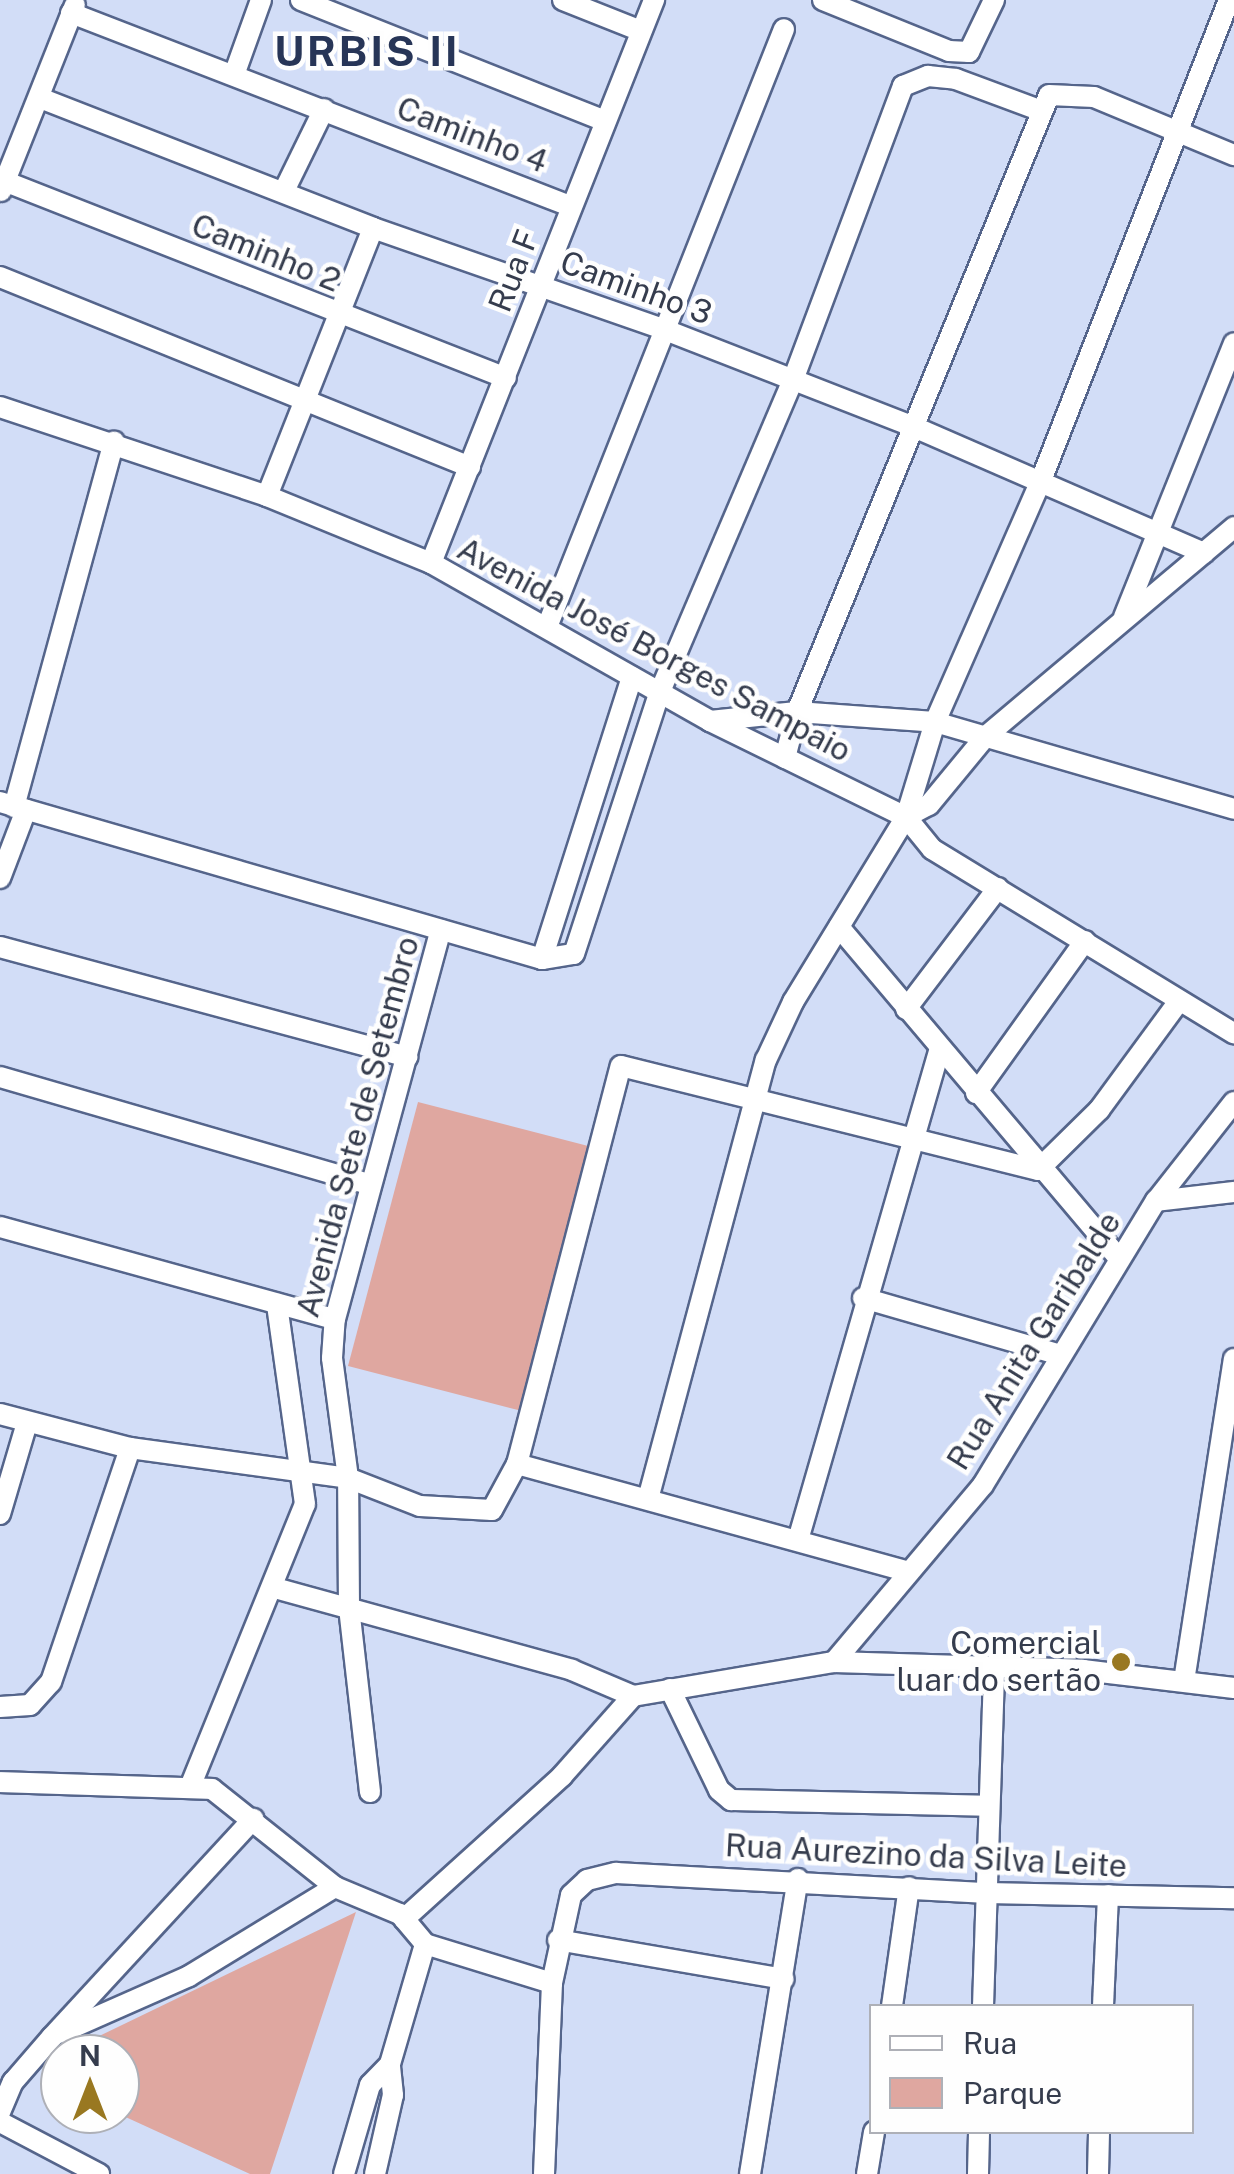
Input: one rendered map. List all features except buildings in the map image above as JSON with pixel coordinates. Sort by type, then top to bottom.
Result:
[{"type":"street","points":[[234,75],[261,0]]},
{"type":"street","points":[[301,0],[605,121]]},
{"type":"street","points":[[563,0],[642,31]]},
{"type":"street","name":"Rua F","points":[[431,564],[654,0]]},
{"type":"street","points":[[822,0],[949,52],[969,52],[994,0]]},
{"type":"street","points":[[648,1499],[756,1100],[793,1002],[906,818],[935,722],[1040,483],[1229,0]]},
{"type":"street","points":[[2,187],[74,6]]},
{"type":"street","name":"Caminho 4","points":[[74,6],[234,75],[570,206]]},
{"type":"street","points":[[547,628],[668,331],[784,28]]},
{"type":"street","points":[[659,694],[793,380],[903,86],[928,76],[956,79],[1042,111]]},
{"type":"street","points":[[785,758],[797,712],[1049,96],[1072,92],[1234,155]]},
{"type":"street","name":"Caminho 3","points":[[40,98],[285,189],[373,228],[541,284],[914,427],[1204,553]]},
{"type":"street","points":[[285,189],[324,109]]},
{"type":"street","name":"Caminho 2","points":[[2,187],[506,378]]},
{"type":"street","points":[[267,496],[373,228]]},
{"type":"street","points":[[0,277],[470,467]]},
{"type":"street","points":[[1122,624],[1234,343]]},
{"type":"street","name":"Avenida José Borges Sampaio","points":[[0,407],[114,441],[267,496],[431,564],[710,722],[906,818],[932,848],[1234,1033]]},
{"type":"street","points":[[0,878],[13,806],[114,441]]},
{"type":"street","points":[[906,818],[938,796],[986,737],[1234,527]]},
{"type":"street","points":[[542,959],[632,677]]},
{"type":"street","name":"Avenida Sete de Setembro","points":[[370,1792],[349,1608],[348,1478],[332,1358],[335,1320],[368,1184],[441,930],[542,959],[574,954],[659,694]]},
{"type":"street","points":[[710,722],[797,712],[935,722],[1234,808]]},
{"type":"street","points":[[13,806],[441,930]]},
{"type":"street","points":[[906,1008],[998,888]]},
{"type":"street","points":[[838,927],[1038,1170],[1120,1258]]},
{"type":"street","points":[[976,1093],[1085,941]]},
{"type":"street","points":[[0,948],[406,1057]]},
{"type":"street","points":[[1038,1170],[1099,1110],[1179,1001]]},
{"type":"street","points":[[798,1540],[908,1140],[940,1048]]},
{"type":"street","points":[[1,1417],[130,1448],[348,1478],[420,1506],[492,1510],[517,1464],[621,1066],[1038,1170]]},
{"type":"street","points":[[0,1077],[368,1184]]},
{"type":"street","points":[[1156,1202],[1234,1102]]},
{"type":"street","name":"Rua Anita Garibalde","points":[[834,1662],[906,1571],[983,1485],[1156,1202],[1234,1192]]},
{"type":"street","points":[[0,1227],[335,1320]]},
{"type":"street","points":[[864,1298],[1061,1355]]},
{"type":"street","points":[[190,1786],[302,1525],[300,1474],[277,1304]]},
{"type":"street","points":[[1184,1681],[1234,1358]]},
{"type":"street","points":[[0,1514],[27,1423]]},
{"type":"street","points":[[0,1707],[30,1705],[52,1682],[130,1448]]},
{"type":"street","points":[[517,1464],[906,1571]]},
{"type":"street","points":[[275,1588],[572,1670],[632,1696],[834,1662],[994,1667],[1234,1688]]},
{"type":"street","points":[[983,2004],[994,1667]]},
{"type":"street","points":[[670,1690],[718,1790],[732,1800],[987,1806]]},
{"type":"street","points":[[404,1919],[562,1776],[632,1696]]},
{"type":"street","points":[[0,1782],[212,1789],[335,1887],[385,1904],[425,1944],[552,1983]]},
{"type":"street","points":[[55,2034],[253,1819]]},
{"type":"street","name":"Rua Aurezino da Silva Leite","points":[[558,1940],[571,1895],[587,1880],[616,1872],[798,1879],[986,1894],[1234,1898]]},
{"type":"street","points":[[750,2174],[798,1879]]},
{"type":"street","points":[[59,2034],[189,1976],[335,1887]]},
{"type":"street","points":[[892,2004],[909,1887]]},
{"type":"street","points":[[1103,2004],[1108,1895]]},
{"type":"street","points":[[544,2174],[552,1983],[558,1940],[784,1980]]},
{"type":"street","points":[[376,2174],[392,2095],[390,2064],[425,1944]]},
{"type":"street","points":[[0,2112],[7,2078],[40,2048]]},
{"type":"street","points":[[344,2174],[370,2084],[390,2064]]},
{"type":"street","points":[[0,2122],[98,2174]]},
{"type":"street","points":[[867,2174],[874,2134]]},
{"type":"street","points":[[978,2174],[979,2134]]},
{"type":"street","points":[[1098,2134],[1098,2171]]},
{"type":"green space","points":[[418,1102],[592,1147],[522,1411],[348,1366]]},
{"type":"green space","points":[[356,1912],[270,2174],[250,2174],[140,2124],[140,2034],[103,2034]]},
{"type":"place","name":"Comercial luar do sertão","points":[[1121,1662]]},
{"type":"district","name":"URBIS II","points":[[367,51]]}]
